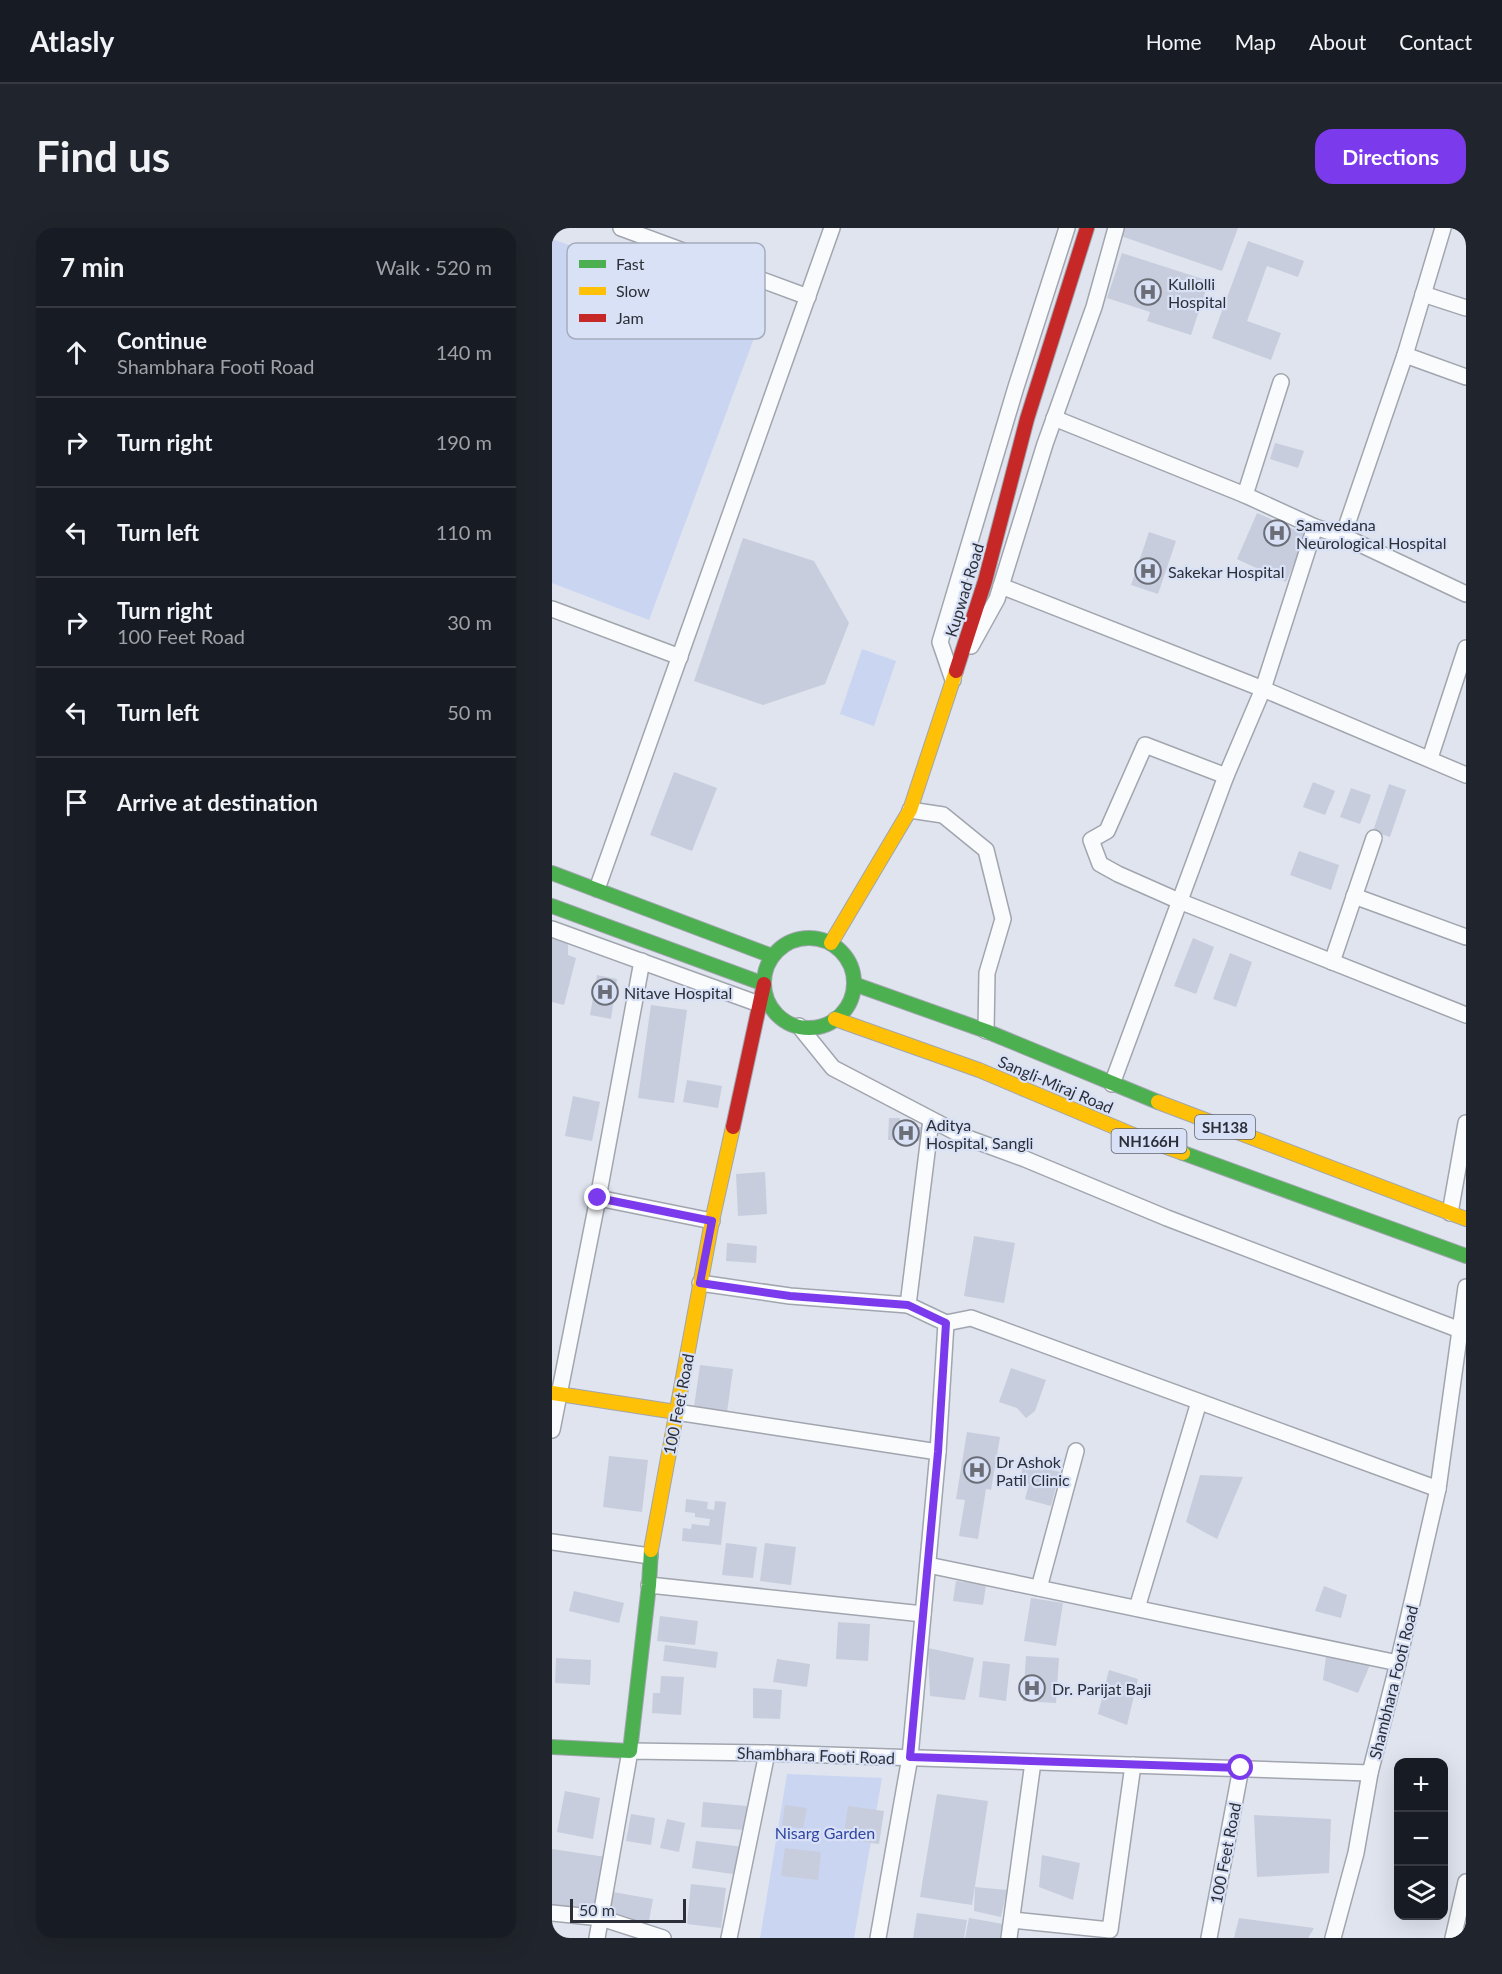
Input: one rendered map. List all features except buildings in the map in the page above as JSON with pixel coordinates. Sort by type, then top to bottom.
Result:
[{"type":"main road","name":"Kupwad Road","points":[[831,944],[910,810],[985,581],[1027,419],[1087,228]]},
{"type":"main road","points":[[552,873],[772,956]]},
{"type":"main road","points":[[552,906],[764,984]]},
{"type":"main road","points":[[812,938],[840,949],[849,961],[854,975],[850,1004],[828,1024],[814,1027],[799,1026],[786,1021],[767,999],[764,984],[766,970],[772,956],[783,946],[797,939],[812,938]]},
{"type":"main road","name":"100 Feet Road","points":[[630,1751],[649,1584],[650,1556],[712,1221],[764,984]]},
{"type":"main road","name":"Sangli-Miraj Road","points":[[854,984],[986,1031],[1112,1084],[1466,1219]]},
{"type":"main road","name":"Sangli-Miraj Road","points":[[834,1019],[979,1070],[1136,1136],[1466,1256]]},
{"type":"main road","points":[[556,1394],[676,1412]]},
{"type":"main road","points":[[552,1748],[630,1751]]},
{"type":"street","points":[[621,228],[662,243]]},
{"type":"street","points":[[597,890],[832,228]]},
{"type":"street","points":[[953,680],[940,642],[1016,387],[1067,228]]},
{"type":"street","points":[[953,680],[997,599],[1054,418],[1094,307],[1116,228]]},
{"type":"street","points":[[1343,536],[1405,355],[1443,228]]},
{"type":"street","points":[[765,281],[808,297]]},
{"type":"street","points":[[1423,294],[1466,308]]},
{"type":"street","points":[[1405,355],[1466,377]]},
{"type":"street","points":[[1245,495],[1281,382]]},
{"type":"street","points":[[1054,418],[1245,495],[1315,527],[1343,536],[1466,594]]},
{"type":"street","points":[[1112,1084],[1226,776],[1263,689],[1315,527]]},
{"type":"street","points":[[1001,586],[1263,689],[1466,775]]},
{"type":"street","points":[[552,609],[680,657]]},
{"type":"street","points":[[1430,758],[1466,648]]},
{"type":"street","points":[[1226,776],[1145,745],[1107,831],[1091,840],[1100,864],[1179,901],[1466,1015]]},
{"type":"street","points":[[910,810],[943,815],[986,850],[1003,919],[987,973],[986,1031]]},
{"type":"street","points":[[1332,962],[1374,838]]},
{"type":"street","points":[[1354,896],[1466,937]]},
{"type":"street","points":[[552,929],[759,1004]]},
{"type":"street","points":[[552,1430],[556,1394],[598,1198],[642,961]]},
{"type":"street","points":[[799,1026],[833,1068],[965,1137],[1025,1159],[1167,1218],[1460,1330]]},
{"type":"street","points":[[908,1305],[931,1120]]},
{"type":"street","points":[[1450,1213],[1466,1123]]},
{"type":"street","points":[[598,1198],[712,1221]]},
{"type":"street","points":[[700,1283],[790,1296],[908,1305],[946,1323],[971,1318],[1438,1489]]},
{"type":"street","name":"Shambhara Footi Road","points":[[630,1751],[910,1757],[1370,1773],[1438,1489],[1466,1287]]},
{"type":"street","points":[[878,1938],[910,1757],[938,1452],[946,1323]]},
{"type":"street","points":[[1137,1608],[1199,1402]]},
{"type":"street","points":[[676,1412],[938,1452]]},
{"type":"street","points":[[1039,1588],[1076,1451]]},
{"type":"street","points":[[552,1542],[650,1556]]},
{"type":"street","points":[[928,1565],[1398,1663]]},
{"type":"street","points":[[649,1584],[923,1614]]},
{"type":"street","points":[[597,1938],[630,1751]]},
{"type":"street","points":[[729,1938],[767,1753]]},
{"type":"street","points":[[1009,1938],[1033,1762]]},
{"type":"street","points":[[1012,1920],[1109,1934],[1133,1765]]},
{"type":"street","name":"100 Feet Road","points":[[1209,1938],[1241,1768]]},
{"type":"street","points":[[1333,1938],[1356,1853],[1370,1773]]},
{"type":"street","points":[[1453,1938],[1466,1882]]},
{"type":"street","points":[[552,1913],[601,1918],[663,1938]]},
{"type":"green space","points":[[552,239],[567,244],[567,339],[754,339],[649,620],[552,583]]},
{"type":"green space","points":[[862,649],[896,661],[874,726],[840,714]]},
{"type":"green space","name":"Nisarg Garden","points":[[787,1774],[882,1778],[854,1938],[760,1938]]},
{"type":"traffic: fast","points":[[552,873],[772,956]]},
{"type":"traffic: fast","points":[[552,906],[764,984]]},
{"type":"traffic: fast","points":[[809,938],[826,942],[841,951],[850,966],[854,983],[850,1000],[841,1015],[826,1024],[809,1028],[792,1024],[777,1015],[768,1000],[764,983],[768,966],[777,951],[792,942],[809,938]]},
{"type":"traffic: fast","points":[[854,984],[986,1031],[1158,1102]]},
{"type":"traffic: fast","points":[[1183,1153],[1466,1256]]},
{"type":"traffic: fast","points":[[552,1747],[630,1751],[651,1550]]},
{"type":"traffic: slow","points":[[831,943],[910,810],[956,671]]},
{"type":"traffic: slow","points":[[835,1019],[979,1070],[1136,1136],[1183,1153]]},
{"type":"traffic: slow","points":[[1158,1102],[1466,1219]]},
{"type":"traffic: slow","points":[[651,1550],[712,1221],[733,1127]]},
{"type":"traffic: slow","points":[[552,1393],[676,1412]]},
{"type":"traffic: jam","points":[[956,671],[985,581],[1027,419],[1087,228]]},
{"type":"traffic: jam","points":[[733,1127],[764,984]]},
{"type":"place","name":"Kullolli Hospital","points":[[1148,292]]},
{"type":"place","name":"Samvedana Neurological Hospital","points":[[1277,533]]},
{"type":"place","name":"Sakekar Hospital","points":[[1148,571]]},
{"type":"place","name":"Nitave Hospital","points":[[605,992]]},
{"type":"place","name":"Aditya Hospital, Sangli","points":[[906,1133]]},
{"type":"place","name":"Dr Ashok Patil Clinic","points":[[977,1470]]},
{"type":"place","name":"Dr. Parijat Baji","points":[[1032,1688]]},
{"type":"route","points":[[598,1198],[712,1221],[700,1283],[790,1296],[908,1305],[946,1323],[938,1452],[910,1757],[1241,1768]]}]
